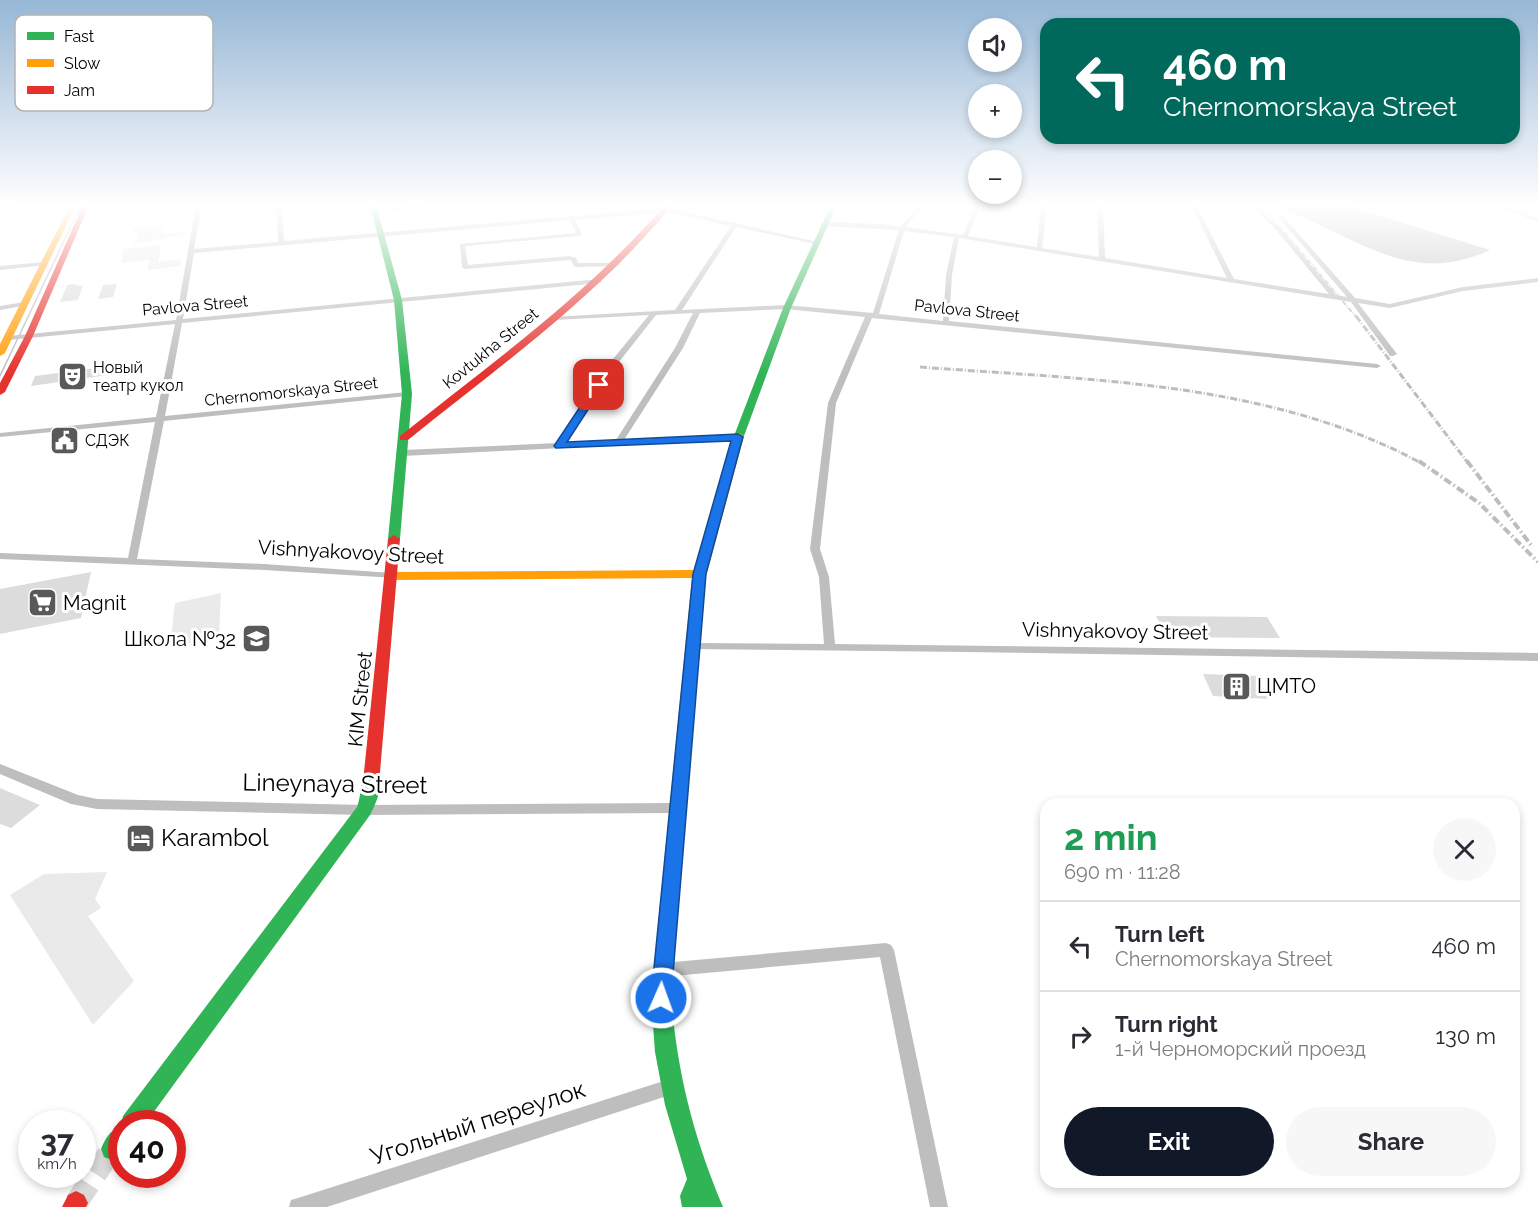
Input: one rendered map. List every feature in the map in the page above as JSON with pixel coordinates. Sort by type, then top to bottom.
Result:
[{"type":"street","points":[[0,392],[29,336],[61,261]]},
{"type":"street","points":[[132,561],[190,261]]},
{"type":"street","name":"KIM Street","points":[[142,1110],[364,810],[370,796],[407,394],[398,300],[389,261]]},
{"type":"street","points":[[464,261],[465,267],[531,261]]},
{"type":"street","points":[[575,261],[576,265],[618,264]]},
{"type":"street","name":"Kovtukha Street","points":[[404,438],[554,318],[620,261]]},
{"type":"street","points":[[678,311],[711,261]]},
{"type":"street","points":[[711,1207],[698,1181],[673,1086],[662,1030],[662,970],[691,647],[699,574],[738,437],[786,306],[806,261]]},
{"type":"street","points":[[830,647],[824,577],[815,549],[832,403],[873,314],[891,261]]},
{"type":"street","points":[[946,321],[952,261]]},
{"type":"street","points":[[1117,261],[1390,306],[1463,289],[1538,280]]},
{"type":"street","points":[[1222,261],[1231,279]]},
{"type":"street","points":[[1305,261],[1333,295]]},
{"type":"street","points":[[1319,261],[1352,299],[1393,354]]},
{"type":"street","points":[[0,268],[45,264]]},
{"type":"street","points":[[0,353],[45,264]]},
{"type":"street","name":"Pavlova Street","points":[[8,338],[599,281]]},
{"type":"street","points":[[0,308],[25,304]]},
{"type":"street","name":"Pavlova Street","points":[[554,318],[786,306],[1377,366]]},
{"type":"street","points":[[619,442],[679,348],[698,310]]},
{"type":"street","points":[[560,446],[612,366],[655,312]]},
{"type":"street","name":"Chernomorskaya Street","points":[[0,435],[407,394]]},
{"type":"street","points":[[403,453],[738,437]]},
{"type":"street","name":"Vishnyakovoy Street","points":[[0,555],[392,576],[699,574]]},
{"type":"street","name":"Vishnyakovoy Street","points":[[691,647],[1538,657]]},
{"type":"street","name":"Lineynaya Street","points":[[0,769],[76,800],[97,804],[364,810],[676,808]]},
{"type":"street","points":[[662,970],[886,950],[939,1207]]},
{"type":"street","name":"Угольный переулок","points":[[298,1207],[673,1086]]},
{"type":"street","points":[[694,1207],[692,1196],[698,1181]]},
{"type":"shaded area","points":[[149,261],[181,261],[180,266],[148,270]]},
{"type":"shaded area","points":[[1412,261],[1449,261],[1433,263]]},
{"type":"shaded area","points":[[221,593],[219,637],[170,647],[175,603]]},
{"type":"shaded area","points":[[107,872],[95,899],[101,908],[88,916],[134,981],[93,1025],[10,895],[44,874]]},
{"type":"building","points":[[77,284],[76,286],[83,285],[78,300],[60,302],[67,285]]},
{"type":"building","points":[[117,284],[113,297],[98,299],[103,285]]},
{"type":"building","name":"Новый театр кукол","points":[[111,366],[108,375],[31,386],[35,376]]},
{"type":"building","name":"Magnit","points":[[91,572],[81,618],[0,634],[0,589]]},
{"type":"building","points":[[1156,616],[1267,617],[1280,638],[1167,637]]},
{"type":"building","name":"ЦМТО","points":[[1203,674],[1258,676],[1269,699],[1213,696]]},
{"type":"building","points":[[0,788],[40,805],[11,828],[0,824]]},
{"type":"tunnel","points":[[76,1203],[108,1155]]},
{"type":"tram line","points":[[0,376],[54,261]]},
{"type":"railway","points":[[1309,261],[1357,318]]},
{"type":"railway","points":[[1356,316],[1468,463]]},
{"type":"railway","points":[[920,367],[1112,381],[1240,400],[1302,415],[1363,436],[1421,463]]},
{"type":"railway","points":[[1419,461],[1479,503],[1538,562]]},
{"type":"railway","points":[[1467,461],[1531,545]]},
{"type":"traffic: fast","points":[[388,261],[398,300],[407,394],[394,539]]},
{"type":"traffic: fast","points":[[739,436],[787,308],[808,261]]},
{"type":"traffic: fast","points":[[141,1110],[364,810],[370,796],[372,772]]},
{"type":"traffic: fast","points":[[680,783],[661,998],[666,1052],[676,1105],[691,1157],[711,1207]]},
{"type":"traffic: fast","points":[[694,1207],[692,1196],[698,1181]]},
{"type":"traffic: slow","points":[[0,353],[45,261]]},
{"type":"traffic: slow","points":[[680,783],[699,576],[739,436]]},
{"type":"traffic: slow","points":[[392,576],[700,574]]},
{"type":"traffic: jam","points":[[0,392],[29,336],[61,261]]},
{"type":"traffic: jam","points":[[404,438],[574,301],[616,261]]},
{"type":"traffic: jam","points":[[372,772],[394,539]]},
{"type":"traffic: jam","points":[[74,1207],[76,1203]]},
{"type":"place","name":"Новый театр кукол","points":[[72,376]]},
{"type":"place","name":"СДЭК","points":[[64,440]]},
{"type":"place","name":"Magnit","points":[[42,603]]},
{"type":"place","name":"Школа №32","points":[[257,639]]},
{"type":"place","name":"ЦМТО","points":[[1236,686]]},
{"type":"place","name":"Karambol","points":[[140,838]]},
{"type":"route","points":[[599,385],[560,446],[738,437],[699,574],[676,808],[661,998]]}]
